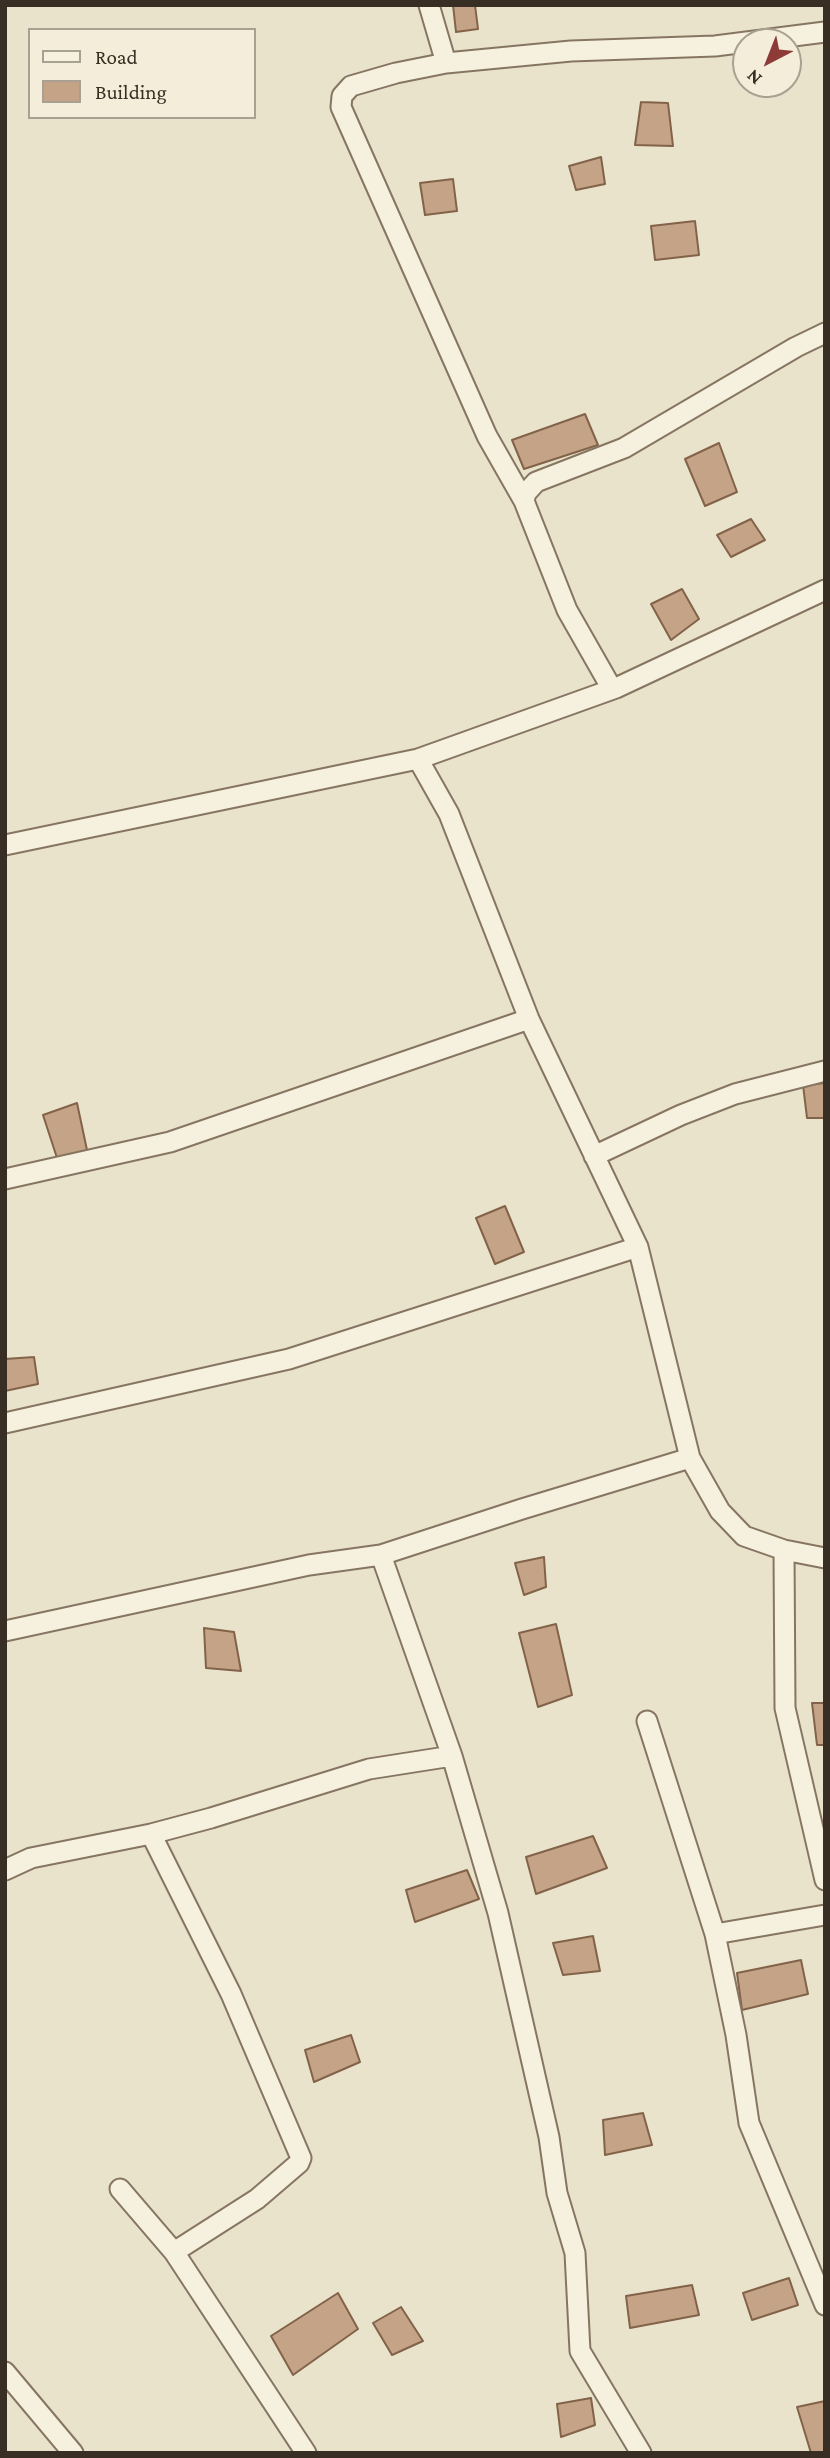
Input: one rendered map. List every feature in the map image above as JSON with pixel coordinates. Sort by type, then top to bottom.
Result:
[{"type":"street","points":[[429,5],[446,63]]},
{"type":"street","points":[[612,689],[567,610],[524,500],[486,436],[341,107],[342,96],[351,86],[446,63],[572,51],[715,46],[825,32]]},
{"type":"street","points":[[524,500],[526,493],[536,482],[624,448],[796,347],[825,333]]},
{"type":"street","points":[[5,845],[418,759],[612,689],[825,590]]},
{"type":"street","points":[[418,759],[449,814],[529,1019],[638,1247],[690,1458],[720,1511],[744,1536],[784,1550],[825,1558]]},
{"type":"street","points":[[5,1179],[170,1142],[529,1019]]},
{"type":"street","points":[[594,1156],[681,1115],[735,1094],[825,1071]]},
{"type":"street","points":[[5,1423],[289,1359],[638,1247]]},
{"type":"street","points":[[5,1631],[309,1565],[382,1555],[690,1458]]},
{"type":"street","points":[[784,1550],[785,1708],[825,1880]]},
{"type":"street","points":[[382,1555],[452,1756],[498,1913],[549,2137],[557,2193],[575,2253],[580,2351],[641,2453]]},
{"type":"street","points":[[647,1721],[715,1934],[736,2035],[749,2123],[825,2305]]},
{"type":"street","points":[[5,1870],[31,1858],[151,1834],[211,1818],[369,1769],[452,1756]]},
{"type":"street","points":[[151,1834],[231,1994],[301,2158],[299,2163],[257,2199],[174,2252]]},
{"type":"street","points":[[715,1934],[825,1915]]},
{"type":"street","points":[[120,2189],[174,2252],[306,2453]]},
{"type":"street","points":[[5,2372],[73,2453]]},
{"type":"building","points":[[453,5],[475,5],[478,29],[456,32]]},
{"type":"building","points":[[641,102],[668,103],[673,146],[635,145]]},
{"type":"building","points":[[601,157],[605,184],[576,190],[569,166]]},
{"type":"building","points":[[453,179],[457,211],[425,215],[420,183]]},
{"type":"building","points":[[695,221],[699,255],[655,260],[651,226]]},
{"type":"building","points":[[585,414],[598,445],[524,469],[512,440]]},
{"type":"building","points":[[719,443],[737,492],[705,506],[685,459]]},
{"type":"building","points":[[751,519],[765,540],[731,557],[717,535]]},
{"type":"building","points":[[682,589],[699,619],[671,640],[651,604]]},
{"type":"building","points":[[825,1083],[825,1118],[807,1118],[803,1085]]},
{"type":"building","points":[[77,1103],[87,1150],[58,1161],[43,1115]]},
{"type":"building","points":[[505,1206],[524,1252],[495,1264],[476,1218]]},
{"type":"building","points":[[34,1357],[38,1384],[5,1391],[5,1359]]},
{"type":"building","points":[[544,1557],[546,1587],[524,1595],[515,1563]]},
{"type":"building","points":[[556,1624],[572,1695],[538,1707],[519,1633]]},
{"type":"building","points":[[204,1628],[234,1632],[241,1671],[206,1668]]},
{"type":"building","points":[[812,1703],[825,1703],[825,1745],[817,1745]]},
{"type":"building","points":[[593,1836],[607,1868],[536,1894],[526,1857]]},
{"type":"building","points":[[467,1870],[479,1899],[415,1922],[406,1890]]},
{"type":"building","points":[[593,1936],[600,1971],[563,1975],[553,1943]]},
{"type":"building","points":[[801,1960],[808,1994],[742,2010],[737,1973]]},
{"type":"building","points":[[351,2035],[360,2062],[314,2082],[305,2050]]},
{"type":"building","points":[[643,2113],[652,2145],[605,2155],[603,2120]]},
{"type":"building","points":[[789,2278],[798,2305],[752,2320],[743,2293]]},
{"type":"building","points":[[692,2285],[699,2315],[630,2328],[626,2296]]},
{"type":"building","points":[[338,2293],[358,2329],[293,2375],[271,2336]]},
{"type":"building","points":[[401,2307],[423,2341],[392,2355],[373,2323]]},
{"type":"building","points":[[591,2398],[595,2425],[561,2437],[557,2404]]},
{"type":"building","points":[[825,2401],[825,2453],[811,2453],[797,2407]]}]
